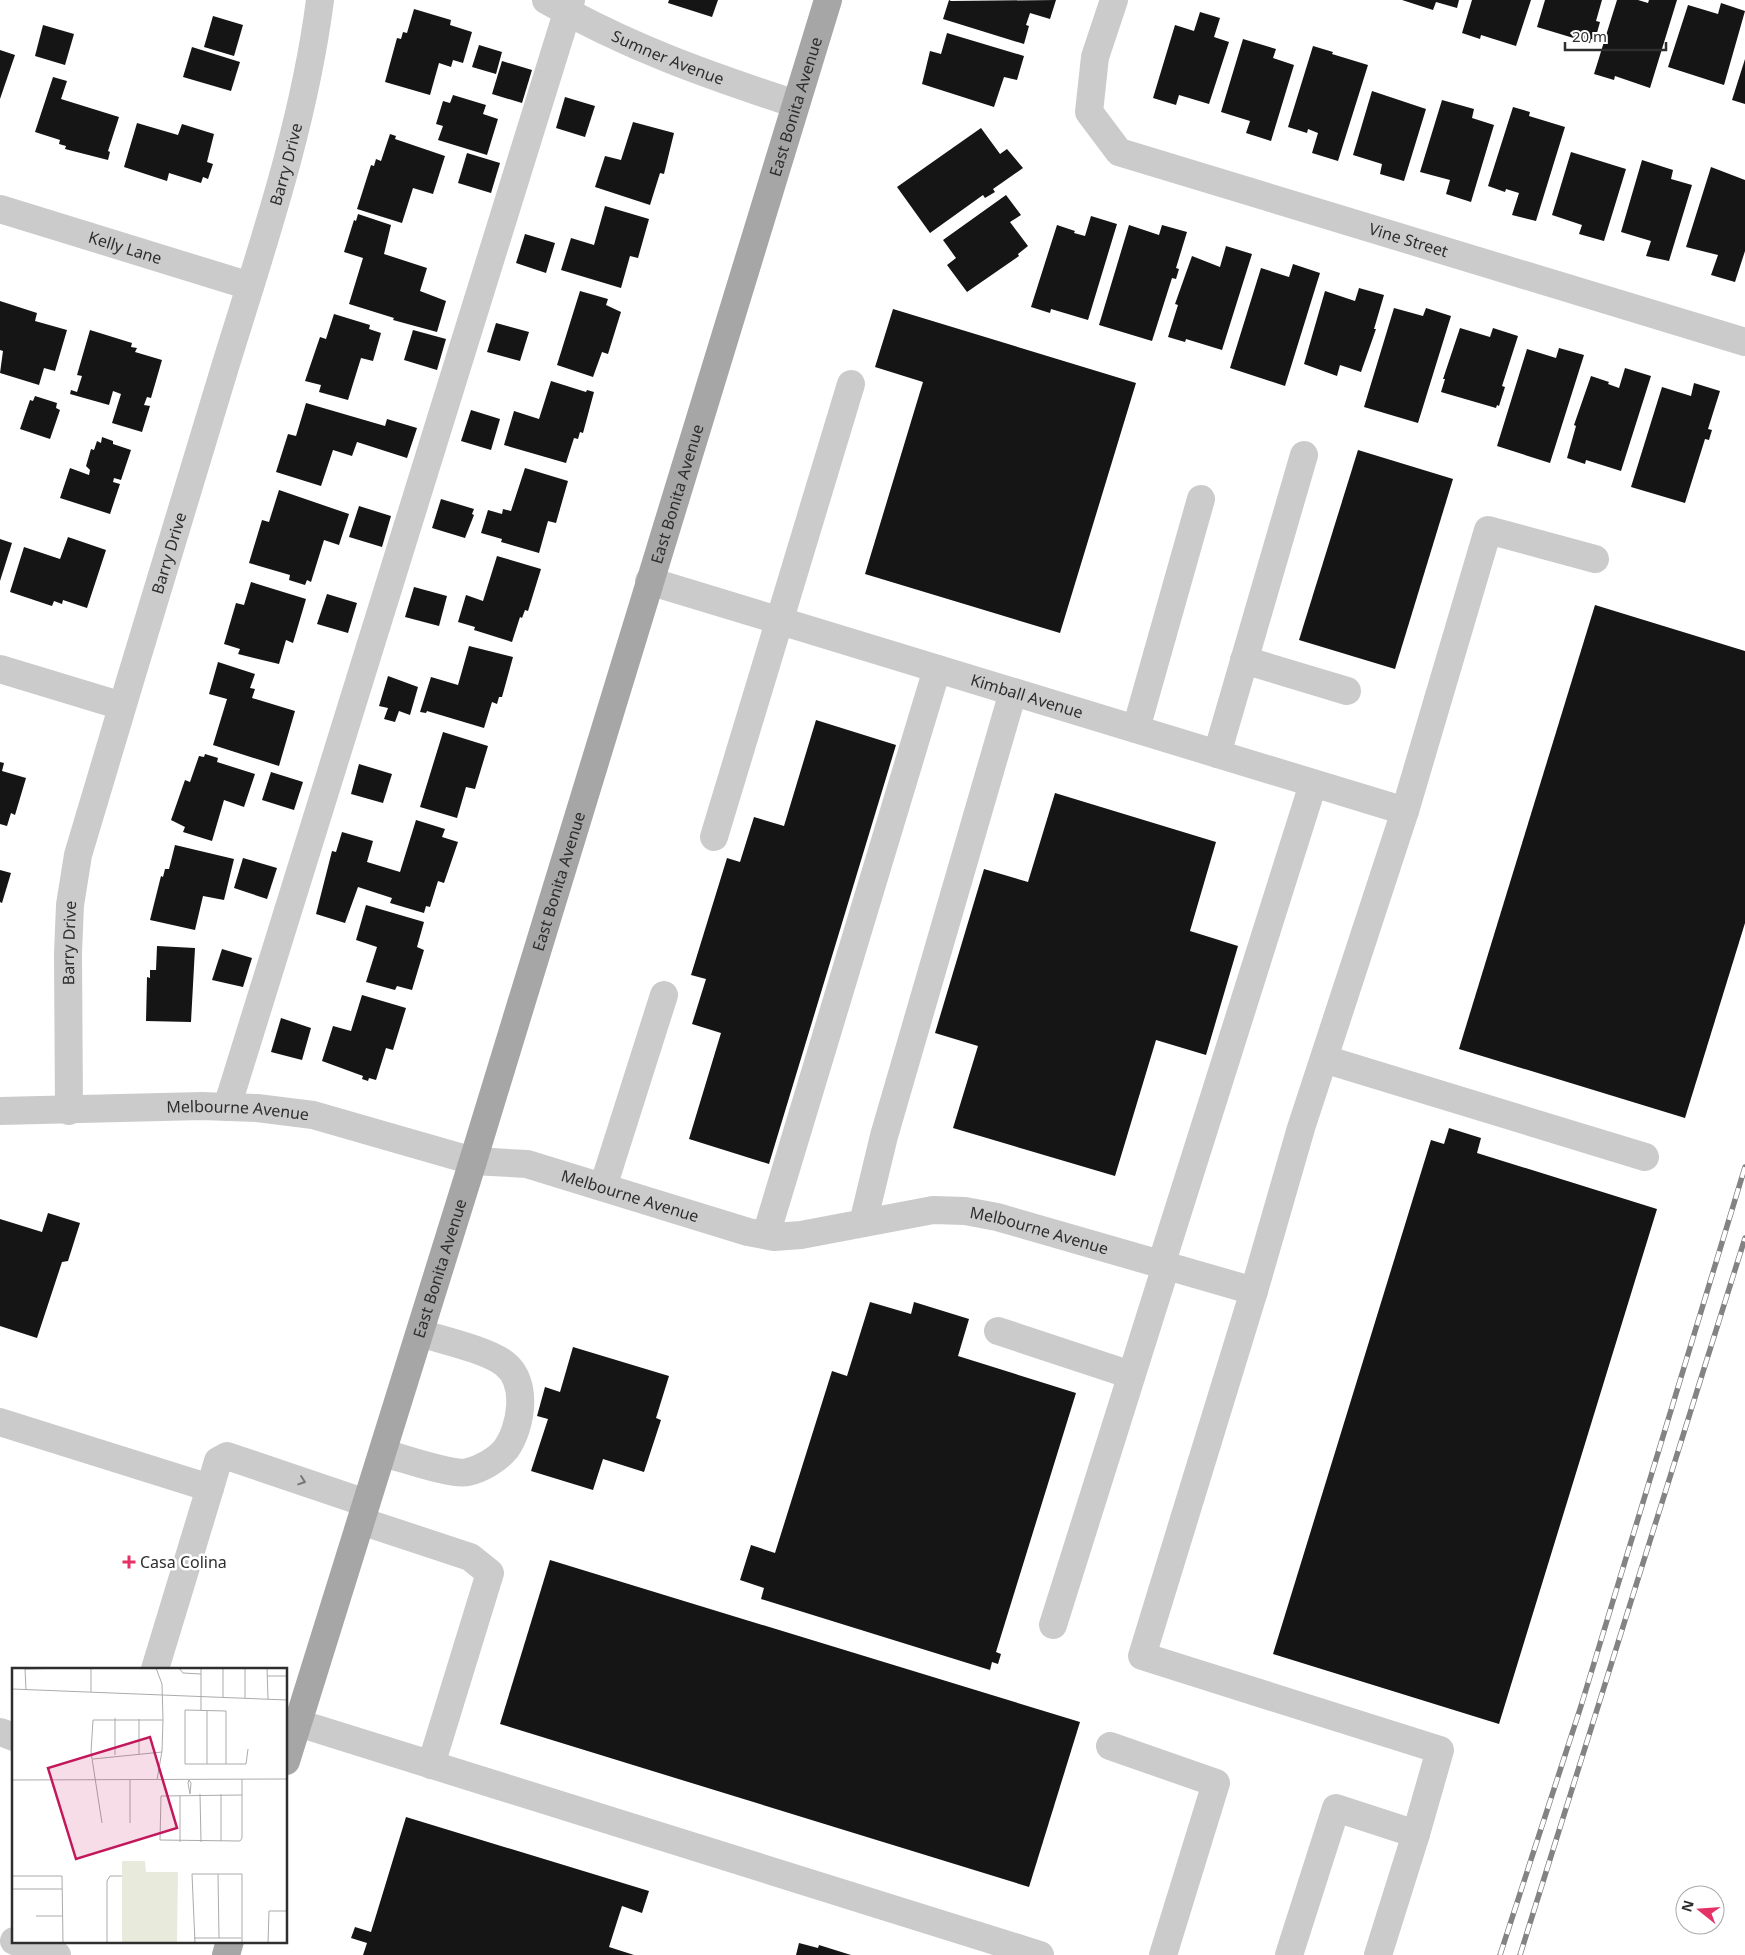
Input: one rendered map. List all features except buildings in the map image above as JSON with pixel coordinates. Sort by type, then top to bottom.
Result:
[{"type":"main road","name":"East Bonita Avenue","points":[[288,1755],[473,1161],[828,0]]},
{"type":"main road","points":[[226,1955],[230,1942]]},
{"type":"street","name":"Barry Drive","points":[[69,1111],[68,953],[70,904],[78,855],[250,286],[313,55],[320,0]]},
{"type":"street","name":"Vine Street","points":[[1114,0],[1096,57],[1089,112],[1119,152],[1745,342]]},
{"type":"street","name":"Sumner Avenue","points":[[561,4],[636,47],[686,67],[796,104]]},
{"type":"street","points":[[226,1107],[561,4]]},
{"type":"street","name":"Kelly Lane","points":[[0,209],[250,286]]},
{"type":"street","points":[[714,836],[851,384]]},
{"type":"street","points":[[1218,754],[1304,454]]},
{"type":"street","points":[[1136,729],[1201,499]]},
{"type":"street","points":[[1378,1955],[1440,1750],[1142,1656],[1254,1291],[1301,1128],[1405,811],[1488,530],[1596,559]]},
{"type":"street","name":"Kimball Avenue","points":[[649,581],[1405,811]]},
{"type":"street","points":[[1244,660],[1347,692]]},
{"type":"street","points":[[0,669],[122,706]]},
{"type":"street","points":[[766,1235],[937,669]]},
{"type":"street","points":[[863,1223],[884,1136],[1013,692]]},
{"type":"street","points":[[1053,1625],[1132,1375],[1163,1265],[1313,784]]},
{"type":"street","points":[[603,1187],[664,995]]},
{"type":"street","points":[[1324,1058],[1645,1157]]},
{"type":"street","name":"Melbourne Avenue","points":[[0,1111],[226,1107],[257,1108],[313,1115],[473,1161],[527,1164],[774,1237],[800,1235],[933,1210],[964,1211],[997,1217],[1254,1291]]},
{"type":"street","points":[[998,1331],[1132,1375]]},
{"type":"street","points":[[382,1453],[442,1469],[466,1473],[488,1464],[506,1450],[514,1433],[521,1404],[517,1382],[506,1364],[488,1355],[420,1333]]},
{"type":"street","points":[[0,1422],[210,1488]]},
{"type":"street","points":[[155,1668],[218,1461],[227,1456],[256,1465],[470,1557],[490,1573],[431,1765]]},
{"type":"street","points":[[298,1724],[1040,1955]]},
{"type":"street","points":[[0,1732],[12,1736]]},
{"type":"street","points":[[1110,1746],[1216,1783],[1164,1955]]},
{"type":"street","points":[[1289,1955],[1336,1808],[1416,1834]]},
{"type":"street","points":[[17,1942],[57,1955]]},
{"type":"street","points":[[69,1955],[74,1942]]},
{"type":"railway","points":[[1500,1955],[1581,1706],[1745,1167]]},
{"type":"railway","points":[[1520,1955],[1745,1238]]},
{"type":"place","name":"Casa Colina","points":[[129,1562]]}]
